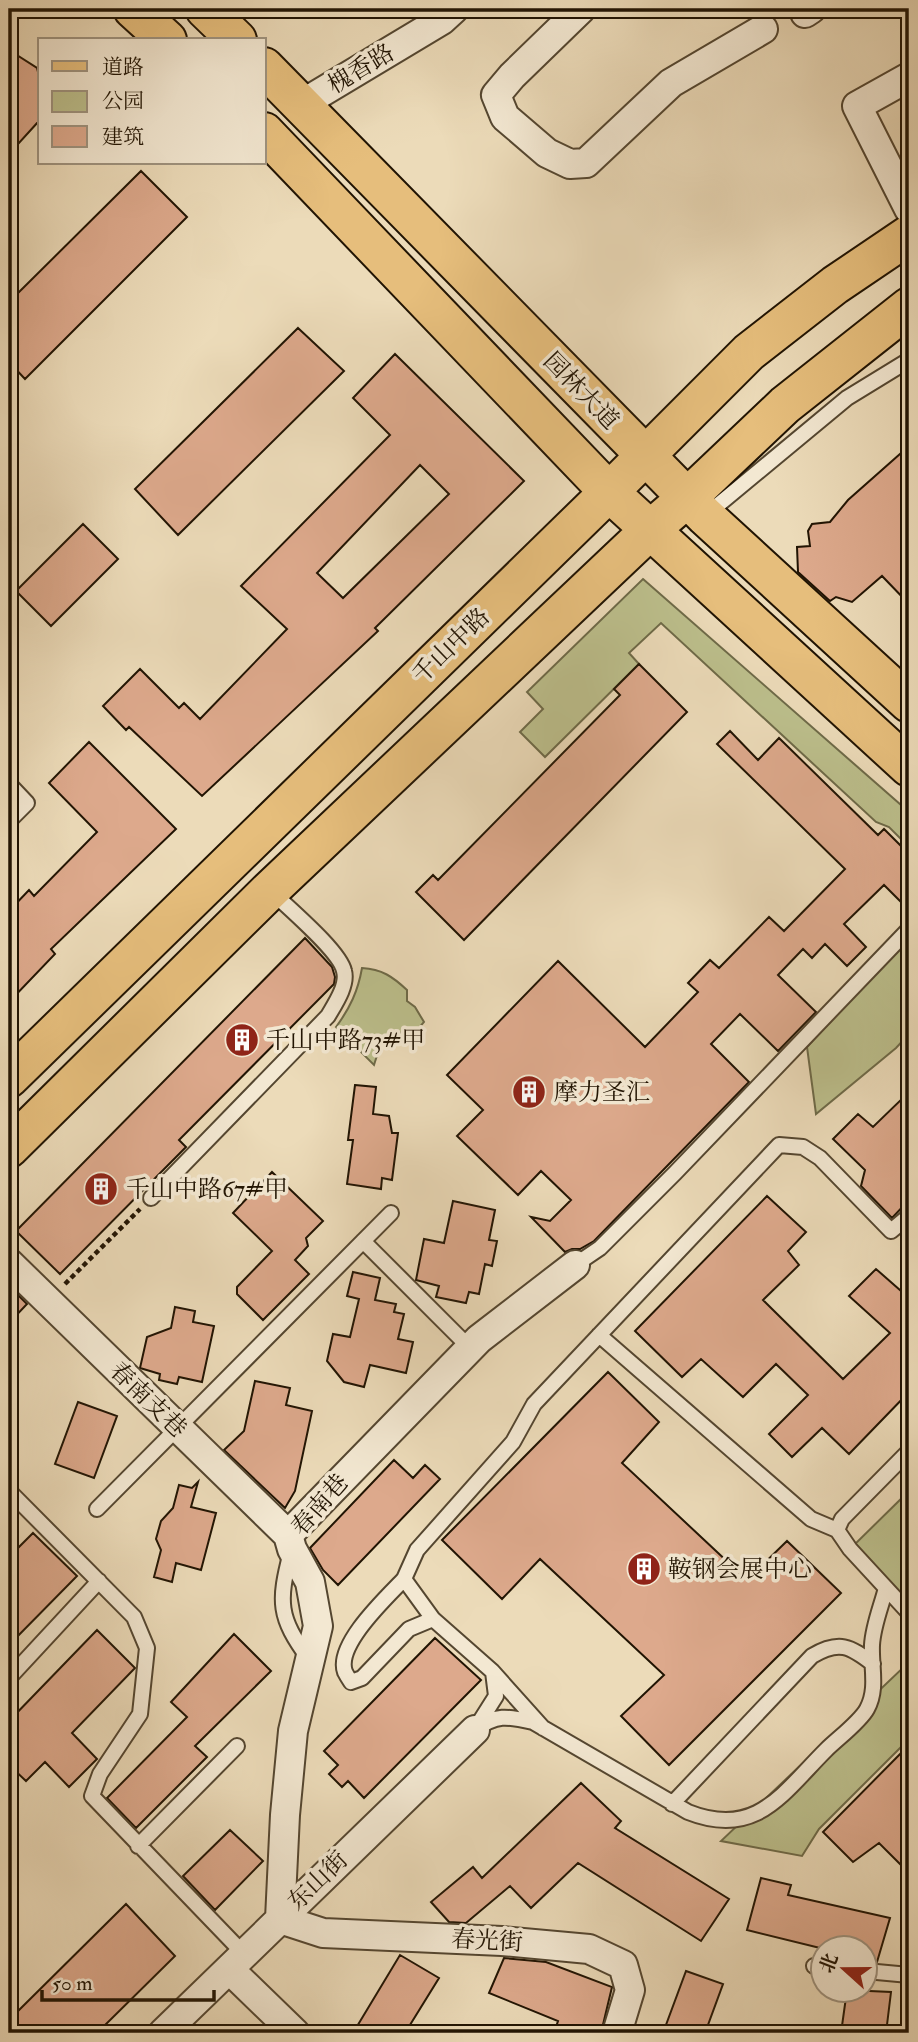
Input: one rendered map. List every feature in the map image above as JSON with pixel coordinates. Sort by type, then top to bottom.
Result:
[{"type":"main road","points":[[133,9],[165,38]]},
{"type":"main road","points":[[205,9],[235,38]]},
{"type":"main road","name":"园林大道","points":[[266,69],[696,507],[909,703]]},
{"type":"main road","name":"园林大道","points":[[266,134],[609,492],[909,766]]},
{"type":"main road","name":"千山中路","points":[[9,1078],[749,352],[835,285],[909,235]]},
{"type":"main road","points":[[9,1148],[270,890],[650,530],[696,507],[785,405],[909,307]]},
{"type":"street","name":"槐香路","points":[[302,104],[442,20],[454,9]]},
{"type":"street","points":[[581,9],[496,95],[505,117],[547,153],[570,164],[586,163],[671,83],[763,29]]},
{"type":"street","points":[[909,77],[857,106],[909,209]]},
{"type":"street","name":"春南支巷","points":[[9,1263],[290,1542]]},
{"type":"street","name":"春南巷","points":[[279,1919],[293,1731],[318,1626],[310,1582],[290,1542],[470,1348],[575,1265]]},
{"type":"street","name":"东山街","points":[[163,2033],[475,1730]]},
{"type":"street","name":"春光街","points":[[279,1919],[323,1933],[502,1941],[589,1949],[623,1965],[630,1990],[617,2033]]},
{"type":"street","points":[[236,1962],[295,2033]]},
{"type":"lane","points":[[696,507],[847,398],[909,360]]},
{"type":"lane","points":[[9,784],[27,803],[9,821]]},
{"type":"lane","points":[[151,1198],[328,1016],[340,994],[345,972],[337,956],[270,890]]},
{"type":"lane","points":[[575,1265],[600,1248],[675,1173],[909,929]]},
{"type":"lane","points":[[433,1619],[409,1629],[362,1678],[351,1682],[344,1670],[345,1655],[366,1618],[404,1579],[417,1550],[513,1442],[534,1404],[779,1145],[803,1147],[820,1158],[891,1231],[909,1216]]},
{"type":"lane","points":[[97,1509],[391,1213]]},
{"type":"lane","points":[[363,1241],[470,1348]]},
{"type":"lane","points":[[599,1335],[811,1519],[838,1530],[850,1549],[909,1613]]},
{"type":"lane","points":[[838,1530],[842,1519],[909,1451]]},
{"type":"lane","points":[[11,1499],[134,1617],[147,1648],[146,1679],[140,1714],[100,1774],[92,1796],[236,1962]]},
{"type":"lane","points":[[404,1579],[433,1619],[492,1671],[543,1728]]},
{"type":"lane","points":[[9,1678],[99,1581]]},
{"type":"lane","points":[[475,1730],[489,1719],[513,1717],[533,1722],[672,1804],[709,1821],[740,1820],[766,1810],[867,1710],[874,1686],[872,1645],[887,1588]]},
{"type":"lane","points":[[672,1804],[812,1656],[827,1647],[842,1646],[854,1650],[873,1664]]},
{"type":"lane","points":[[475,1730],[496,1696],[492,1671]]},
{"type":"lane","points":[[138,1846],[237,1746]]},
{"type":"lane","points":[[880,1972],[909,1975]]},
{"type":"path","points":[[48,1301],[151,1198]]},
{"type":"green space","points":[[643,579],[909,812],[909,847],[889,827],[876,822],[661,623],[629,653],[639,664],[545,757],[520,732],[543,709],[527,692]]},
{"type":"green space","points":[[909,937],[909,1034],[896,1048],[816,1114],[807,1047]]},
{"type":"green space","points":[[362,968],[381,972],[402,985],[407,990],[407,1001],[415,1007],[424,1022],[414,1034],[395,1032],[380,1046],[374,1065],[336,1027],[353,999]]},
{"type":"green space","points":[[909,1491],[909,1604],[850,1549]]},
{"type":"green space","points":[[909,1662],[909,1739],[819,1829],[802,1856],[721,1841]]},
{"type":"building","points":[[9,50],[37,68],[38,122],[9,154]]},
{"type":"building","points":[[141,171],[187,217],[25,379],[9,362],[9,302]]},
{"type":"building","points":[[298,328],[344,371],[178,535],[135,489]]},
{"type":"building","points":[[395,354],[524,481],[375,628],[378,631],[202,796],[129,727],[126,730],[103,706],[140,669],[179,708],[184,703],[200,719],[287,629],[241,586],[390,435],[353,398]],"holes":[[[420,465],[449,494],[343,598],[317,573]]]},
{"type":"building","points":[[909,446],[909,604],[882,576],[852,602],[836,597],[830,601],[798,572],[797,547],[810,546],[808,531],[812,524],[830,522],[848,500]]},
{"type":"building","points":[[83,524],[118,559],[51,626],[16,591]]},
{"type":"building","points":[[639,664],[687,712],[464,940],[416,892],[433,875],[438,880],[620,695],[614,689]]},
{"type":"building","points":[[730,731],[758,760],[779,738],[878,835],[884,829],[909,854],[909,910],[884,885],[844,924],[866,947],[847,966],[825,944],[812,958],[803,949],[778,975],[816,1012],[778,1051],[740,1014],[711,1044],[749,1082],[594,1241],[580,1249],[565,1252],[531,1217],[550,1221],[571,1200],[541,1171],[518,1195],[457,1136],[483,1110],[447,1075],[558,961],[645,1047],[698,992],[688,983],[710,960],[719,968],[769,917],[784,931],[845,869],[717,744]]},
{"type":"building","points":[[89,742],[176,829],[51,949],[55,954],[9,1002],[9,911],[29,890],[34,896],[97,832],[49,783]]},
{"type":"building","points":[[305,938],[332,967],[334,984],[179,1140],[186,1147],[60,1274],[16,1231]]},
{"type":"building","points":[[355,1085],[376,1087],[373,1114],[389,1116],[392,1133],[398,1133],[392,1180],[382,1178],[381,1189],[347,1184],[353,1140],[348,1140]]},
{"type":"building","points":[[909,1092],[909,1200],[892,1218],[861,1186],[865,1170],[833,1139],[858,1114],[873,1127]]},
{"type":"building","points":[[272,1172],[323,1221],[306,1238],[308,1246],[295,1260],[309,1274],[263,1320],[237,1294],[237,1287],[272,1251],[233,1213]]},
{"type":"building","points":[[767,1196],[806,1232],[788,1251],[799,1265],[763,1300],[843,1379],[890,1333],[849,1296],[876,1269],[909,1298],[909,1392],[849,1454],[822,1428],[792,1457],[769,1434],[808,1395],[776,1364],[743,1397],[701,1359],[682,1377],[635,1331]]},
{"type":"building","points":[[453,1201],[495,1210],[489,1240],[497,1241],[492,1266],[485,1264],[479,1294],[469,1292],[466,1303],[436,1297],[439,1286],[416,1280],[424,1239],[444,1243]]},
{"type":"building","points":[[353,1272],[380,1278],[375,1300],[396,1304],[394,1312],[404,1314],[398,1339],[413,1342],[406,1373],[370,1365],[364,1387],[344,1382],[327,1361],[333,1334],[350,1337],[359,1299],[347,1296]]},
{"type":"building","points":[[9,1286],[27,1304],[9,1323]]},
{"type":"building","points":[[175,1307],[195,1311],[193,1322],[214,1326],[202,1382],[179,1377],[177,1384],[159,1380],[160,1374],[140,1368],[147,1337],[171,1328]]},
{"type":"building","name":"鞍钢会展中心","points":[[608,1372],[659,1422],[622,1463],[747,1580],[787,1541],[841,1593],[669,1765],[621,1716],[664,1675],[540,1559],[502,1599],[442,1540]]},
{"type":"building","points":[[255,1381],[290,1388],[286,1405],[312,1411],[295,1491],[285,1508],[224,1450],[244,1431]]},
{"type":"building","points":[[78,1402],[117,1416],[94,1478],[55,1464]]},
{"type":"building","points":[[394,1460],[413,1478],[425,1465],[440,1479],[338,1585],[323,1570],[310,1548]]},
{"type":"building","points":[[198,1482],[191,1507],[216,1513],[201,1570],[176,1563],[172,1582],[154,1577],[161,1550],[156,1539],[161,1521],[173,1508],[179,1485],[192,1488]]},
{"type":"building","points":[[33,1533],[77,1576],[9,1645],[9,1557]]},
{"type":"building","points":[[97,1630],[135,1668],[72,1733],[97,1759],[69,1787],[45,1762],[26,1781],[9,1765],[9,1721]]},
{"type":"building","points":[[234,1634],[271,1671],[195,1746],[207,1757],[136,1828],[107,1798],[187,1717],[171,1702]]},
{"type":"building","points":[[435,1638],[481,1680],[364,1798],[348,1781],[342,1787],[329,1774],[338,1765],[324,1751]]},
{"type":"building","points":[[909,1745],[909,1873],[879,1843],[853,1862],[823,1832]]},
{"type":"building","points":[[581,1783],[621,1821],[615,1828],[729,1899],[701,1941],[578,1863],[531,1908],[510,1886],[466,1923],[449,1922],[431,1902],[473,1867],[482,1878]]},
{"type":"building","points":[[230,1830],[263,1861],[215,1910],[183,1876]]},
{"type":"building","points":[[761,1878],[791,1885],[788,1895],[890,1918],[880,1952],[880,1934],[810,1934],[810,1946],[747,1930]]},
{"type":"building","points":[[126,1904],[175,1956],[97,2033],[9,2033],[9,2020]]},
{"type":"building","points":[[400,1955],[439,1978],[405,2033],[353,2033]]},
{"type":"building","points":[[504,1958],[546,1962],[612,1987],[601,2033],[554,2033],[558,2021],[489,1993]]},
{"type":"building","points":[[686,1971],[723,1984],[705,2033],[663,2033]]},
{"type":"building","points":[[880,1992],[891,1992],[886,2033],[841,2033],[845,2004],[880,2004]]},
{"type":"place","name":"千山中路73#甲","points":[[242,1040]]},
{"type":"place","name":"摩力圣汇","points":[[529,1092]]},
{"type":"place","name":"千山中路67#甲","points":[[101,1189]]},
{"type":"place","name":"鞍钢会展中心","points":[[644,1569]]}]
